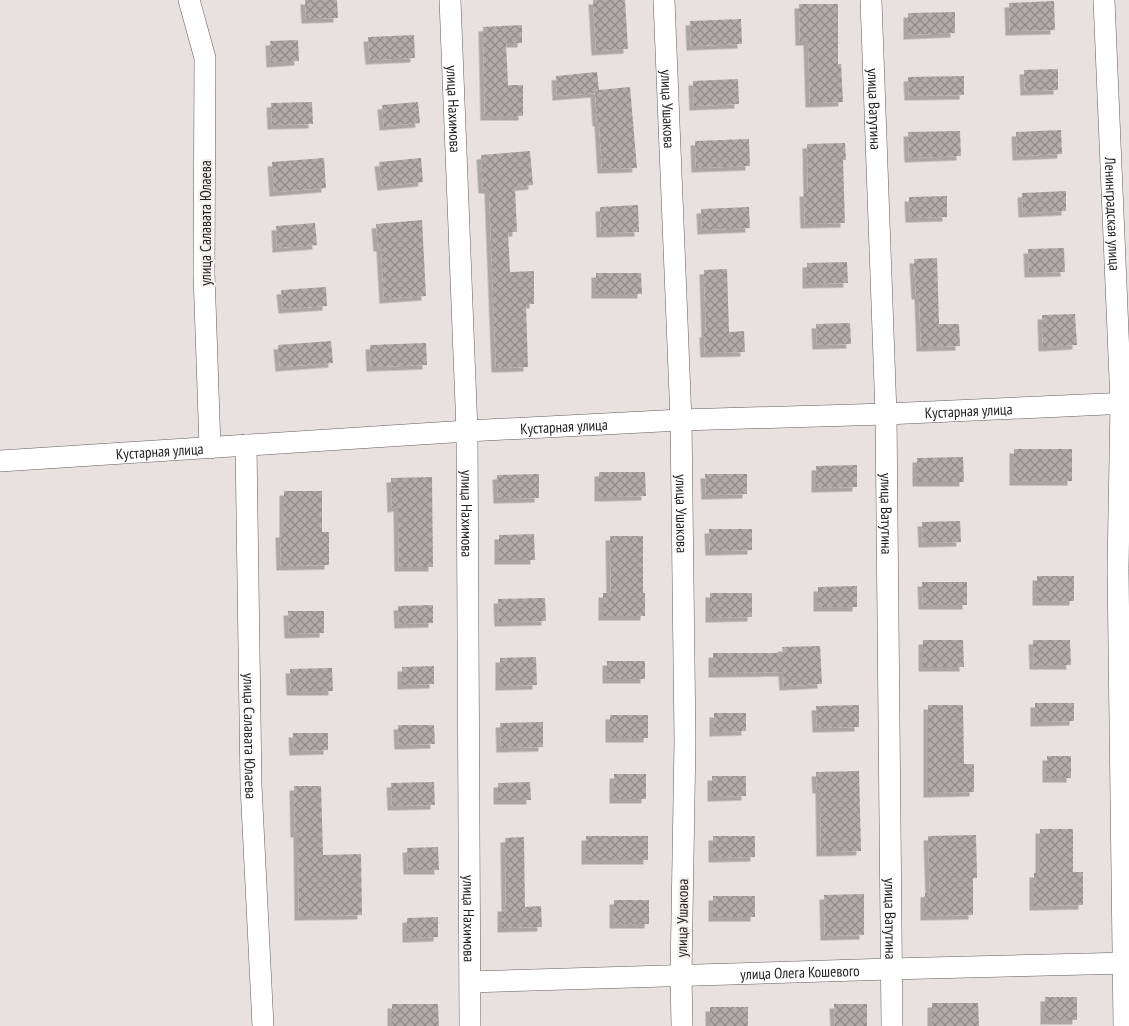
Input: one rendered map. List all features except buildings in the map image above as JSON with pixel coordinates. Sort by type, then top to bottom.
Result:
[{"type":"street","name":"улица Салавата Юлаева","points":[[189,0],[205,58],[204,273],[210,448]]},
{"type":"street","name":"улица Нахимова","points":[[450,0],[467,431],[470,1026]]},
{"type":"street","name":"улица Ушакова","points":[[664,0],[681,420],[685,741],[681,975],[682,1026]]},
{"type":"street","name":"улица Ватутина","points":[[871,0],[886,414],[892,1026]]},
{"type":"street","name":"Ленинградская улица","points":[[1104,0],[1125,403],[1118,569],[1126,963],[1124,1026]]},
{"type":"street","name":"Кустарная улица","points":[[0,461],[467,431],[681,420],[886,414],[1125,403]]},
{"type":"street","name":"улица Салавата Юлаева","points":[[246,445],[251,785],[263,1026]]},
{"type":"street","name":"улица Олега Кошевого","points":[[470,982],[1126,963]]}]
